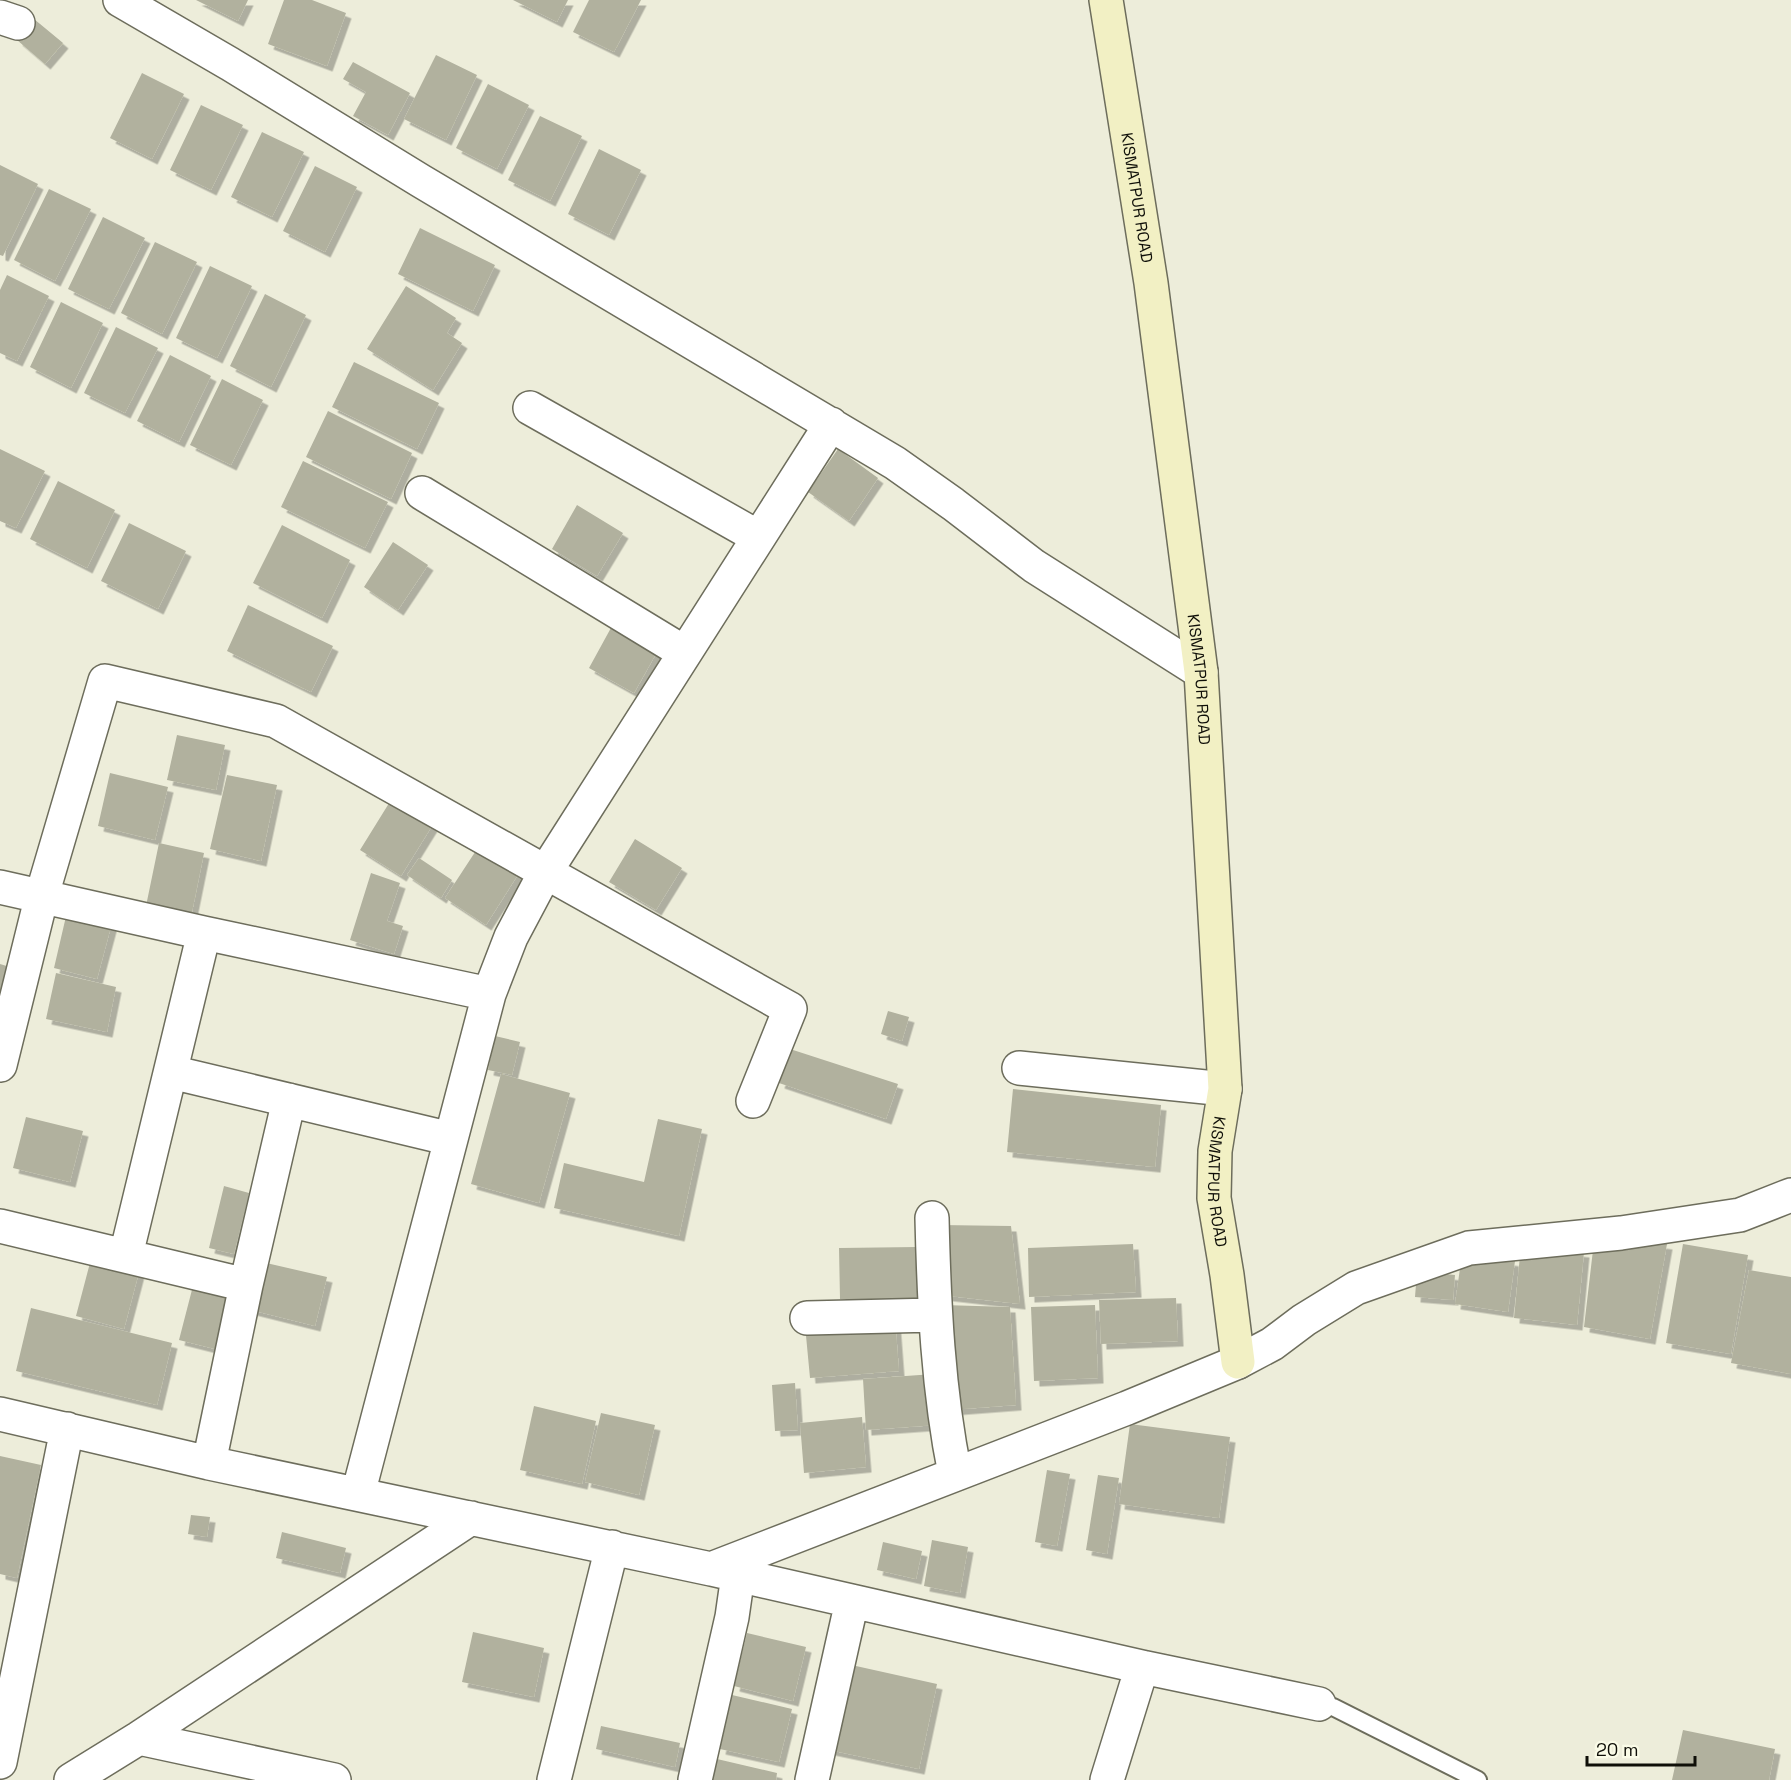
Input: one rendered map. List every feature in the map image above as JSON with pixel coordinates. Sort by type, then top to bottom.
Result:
[{"type":"street","points":[[120,0],[895,463],[1034,566],[1200,672]]},
{"type":"street","name":"KISMATPUR ROAD","points":[[1106,0],[1151,283],[1200,672],[1225,1089],[1215,1151],[1214,1198],[1238,1362]]},
{"type":"street","points":[[530,408],[758,537]]},
{"type":"street","points":[[358,1494],[489,994],[512,937],[546,871],[831,424]]},
{"type":"street","points":[[422,493],[685,653]]},
{"type":"street","points":[[0,1065],[4,1030],[105,681],[276,720],[790,1009],[753,1101]]},
{"type":"street","points":[[0,887],[489,994]]},
{"type":"street","points":[[126,1255],[204,933]]},
{"type":"street","points":[[1018,1068],[1225,1089]]},
{"type":"street","points":[[171,1072],[451,1138]]},
{"type":"street","points":[[209,1463],[246,1285],[289,1100]]},
{"type":"street","points":[[725,1572],[955,1474],[1128,1408],[1238,1362],[1272,1344],[1304,1320],[1356,1288],[1469,1248],[1621,1233],[1740,1215],[1791,1194]]},
{"type":"street","points":[[932,1218],[935,1315],[946,1429],[955,1474]]},
{"type":"street","points":[[0,1226],[246,1285]]},
{"type":"street","points":[[807,1318],[935,1315]]},
{"type":"street","points":[[0,1414],[209,1463],[612,1547],[1142,1667],[1319,1704]]},
{"type":"street","points":[[0,1762],[67,1430]]},
{"type":"street","points":[[71,1780],[139,1738],[471,1518]]},
{"type":"street","points":[[554,1780],[612,1547]]},
{"type":"street","points":[[695,1780],[732,1617],[725,1572]]},
{"type":"street","points":[[812,1780],[852,1601]]},
{"type":"street","points":[[1107,1780],[1142,1667]]},
{"type":"street","points":[[139,1738],[334,1780]]},
{"type":"lane","points":[[1319,1704],[1333,1707],[1478,1780]]},
{"type":"building","points":[[196,0],[248,0],[238,21]]},
{"type":"building","points":[[284,0],[312,0],[346,13],[327,66],[268,44]]},
{"type":"building","points":[[513,0],[568,0],[557,22]]},
{"type":"building","points":[[589,0],[641,0],[614,52],[573,32]]},
{"type":"building","points":[[34,19],[63,43],[45,64],[17,40]]},
{"type":"building","points":[[436,55],[477,75],[446,140],[404,119]]},
{"type":"building","points":[[353,62],[410,93],[388,135],[353,116],[366,92],[343,79]]},
{"type":"building","points":[[142,73],[184,94],[152,159],[110,138]]},
{"type":"building","points":[[488,84],[529,105],[497,169],[456,148]]},
{"type":"building","points":[[201,105],[243,125],[211,190],[170,170]]},
{"type":"building","points":[[540,116],[582,136],[550,201],[508,180]]},
{"type":"building","points":[[262,132],[304,152],[272,217],[231,197]]},
{"type":"building","points":[[599,149],[641,170],[609,235],[568,214]]},
{"type":"building","points":[[0,165],[38,184],[3,256],[0,255]]},
{"type":"building","points":[[315,166],[357,187],[325,252],[283,231]]},
{"type":"building","points":[[49,189],[91,209],[55,281],[14,260]]},
{"type":"building","points":[[103,217],[145,238],[109,309],[68,289]]},
{"type":"building","points":[[420,228],[495,265],[473,311],[398,274]]},
{"type":"building","points":[[155,242],[197,262],[162,334],[121,313]]},
{"type":"building","points":[[210,266],[252,286],[217,358],[176,338]]},
{"type":"building","points":[[7,275],[49,296],[17,361],[0,353],[0,290]]},
{"type":"building","points":[[406,286],[456,318],[447,333],[462,343],[433,390],[367,349]]},
{"type":"building","points":[[265,294],[306,315],[271,387],[230,366]]},
{"type":"building","points":[[61,302],[103,323],[71,388],[30,367]]},
{"type":"building","points":[[116,327],[158,348],[125,413],[84,393]]},
{"type":"building","points":[[170,355],[211,376],[179,442],[137,421]]},
{"type":"building","points":[[354,362],[439,403],[417,449],[332,407]]},
{"type":"building","points":[[222,379],[263,400],[231,465],[190,445]]},
{"type":"building","points":[[328,411],[412,453],[391,499],[306,457]]},
{"type":"building","points":[[0,449],[45,471],[16,528],[0,521]]},
{"type":"building","points":[[838,449],[878,478],[849,521],[808,492]]},
{"type":"building","points":[[303,461],[388,502],[365,548],[281,507]]},
{"type":"building","points":[[58,481],[115,510],[87,568],[30,539]]},
{"type":"building","points":[[577,505],[623,533],[597,576],[552,549]]},
{"type":"building","points":[[129,523],[186,551],[158,609],[101,581]]},
{"type":"building","points":[[282,525],[350,560],[322,618],[253,583]]},
{"type":"building","points":[[393,542],[428,565],[398,610],[364,587]]},
{"type":"building","points":[[248,605],[333,646],[311,692],[227,651]]},
{"type":"building","points":[[612,626],[657,652],[634,693],[589,668]]},
{"type":"building","points":[[177,735],[225,745],[216,790],[167,780]]},
{"type":"building","points":[[110,773],[168,787],[155,840],[98,826]]},
{"type":"building","points":[[227,775],[277,785],[261,861],[210,849]]},
{"type":"building","points":[[391,800],[432,826],[401,876],[360,850]]},
{"type":"building","points":[[635,839],[682,868],[656,910],[609,882]]},
{"type":"building","points":[[159,843],[204,853],[191,917],[146,906]]},
{"type":"building","points":[[479,846],[519,873],[486,925],[445,898]]},
{"type":"building","points":[[419,858],[452,880],[441,898],[407,875]]},
{"type":"building","points":[[371,873],[400,883],[387,921],[403,926],[394,954],[350,940]]},
{"type":"building","points":[[67,912],[112,923],[97,979],[54,968]]},
{"type":"building","points":[[0,964],[10,967],[0,1006]]},
{"type":"building","points":[[56,973],[116,987],[107,1032],[46,1019]]},
{"type":"building","points":[[888,1011],[909,1017],[902,1041],[881,1034]]},
{"type":"building","points":[[495,1036],[520,1042],[512,1075],[488,1070]]},
{"type":"building","points":[[790,1049],[898,1084],[886,1119],[779,1083]]},
{"type":"building","points":[[501,1074],[570,1093],[539,1203],[471,1184]]},
{"type":"building","points":[[1013,1089],[1161,1105],[1155,1167],[1007,1152]]},
{"type":"building","points":[[26,1117],[83,1131],[70,1182],[13,1168]]},
{"type":"building","points":[[658,1119],[702,1129],[679,1236],[554,1208],[564,1163],[644,1182]]},
{"type":"building","points":[[224,1186],[249,1193],[234,1254],[209,1248]]},
{"type":"building","points":[[940,1225],[1011,1226],[1020,1304],[940,1295]]},
{"type":"building","points":[[1635,1240],[1667,1244],[1650,1339],[1584,1327],[1593,1250]]},
{"type":"building","points":[[1133,1244],[1136,1292],[1029,1297],[1028,1248]]},
{"type":"building","points":[[1683,1244],[1748,1255],[1731,1354],[1666,1343]]},
{"type":"building","points":[[1521,1245],[1584,1252],[1577,1325],[1514,1318]]},
{"type":"building","points":[[917,1247],[917,1299],[840,1299],[839,1248]]},
{"type":"building","points":[[1462,1254],[1515,1261],[1508,1312],[1455,1304]]},
{"type":"building","points":[[91,1259],[139,1272],[124,1329],[76,1316]]},
{"type":"building","points":[[262,1262],[327,1277],[315,1326],[251,1310]]},
{"type":"building","points":[[1749,1270],[1791,1277],[1791,1374],[1731,1363]]},
{"type":"building","points":[[1417,1271],[1455,1275],[1453,1300],[1415,1297]]},
{"type":"building","points":[[194,1282],[240,1294],[227,1352],[179,1340]]},
{"type":"building","points":[[1176,1298],[1178,1341],[1101,1344],[1099,1300]]},
{"type":"building","points":[[943,1305],[1010,1307],[1016,1405],[950,1410]]},
{"type":"building","points":[[1095,1305],[1098,1378],[1034,1381],[1031,1307]]},
{"type":"building","points":[[31,1308],[172,1343],[157,1405],[16,1371]]},
{"type":"building","points":[[895,1318],[899,1371],[810,1378],[805,1325]]},
{"type":"building","points":[[934,1374],[937,1425],[866,1430],[863,1379]]},
{"type":"building","points":[[795,1383],[798,1430],[775,1431],[772,1385]]},
{"type":"building","points":[[534,1406],[596,1421],[582,1484],[520,1470]]},
{"type":"building","points":[[601,1413],[655,1425],[639,1495],[585,1482]]},
{"type":"building","points":[[862,1417],[866,1467],[804,1473],[800,1423]]},
{"type":"building","points":[[1130,1424],[1230,1437],[1219,1518],[1119,1504]]},
{"type":"building","points":[[0,1456],[41,1465],[17,1578],[0,1574]]},
{"type":"building","points":[[1047,1470],[1070,1474],[1057,1546],[1035,1542]]},
{"type":"building","points":[[1098,1475],[1119,1478],[1107,1554],[1086,1550]]},
{"type":"building","points":[[191,1515],[210,1517],[207,1537],[188,1534]]},
{"type":"building","points":[[282,1532],[346,1548],[340,1573],[276,1558]]},
{"type":"building","points":[[932,1540],[968,1547],[960,1593],[924,1586]]},
{"type":"building","points":[[883,1542],[922,1551],[916,1579],[877,1570]]},
{"type":"building","points":[[473,1632],[544,1648],[534,1697],[462,1682]]},
{"type":"building","points":[[747,1633],[806,1647],[793,1701],[734,1686]]},
{"type":"building","points":[[838,1662],[937,1684],[919,1769],[820,1748]]},
{"type":"building","points":[[732,1695],[792,1709],[779,1762],[720,1749]]},
{"type":"building","points":[[601,1726],[680,1743],[675,1767],[596,1749]]},
{"type":"building","points":[[1683,1730],[1775,1749],[1769,1780],[1672,1780]]},
{"type":"building","points":[[717,1759],[777,1773],[776,1780],[712,1780]]}]
